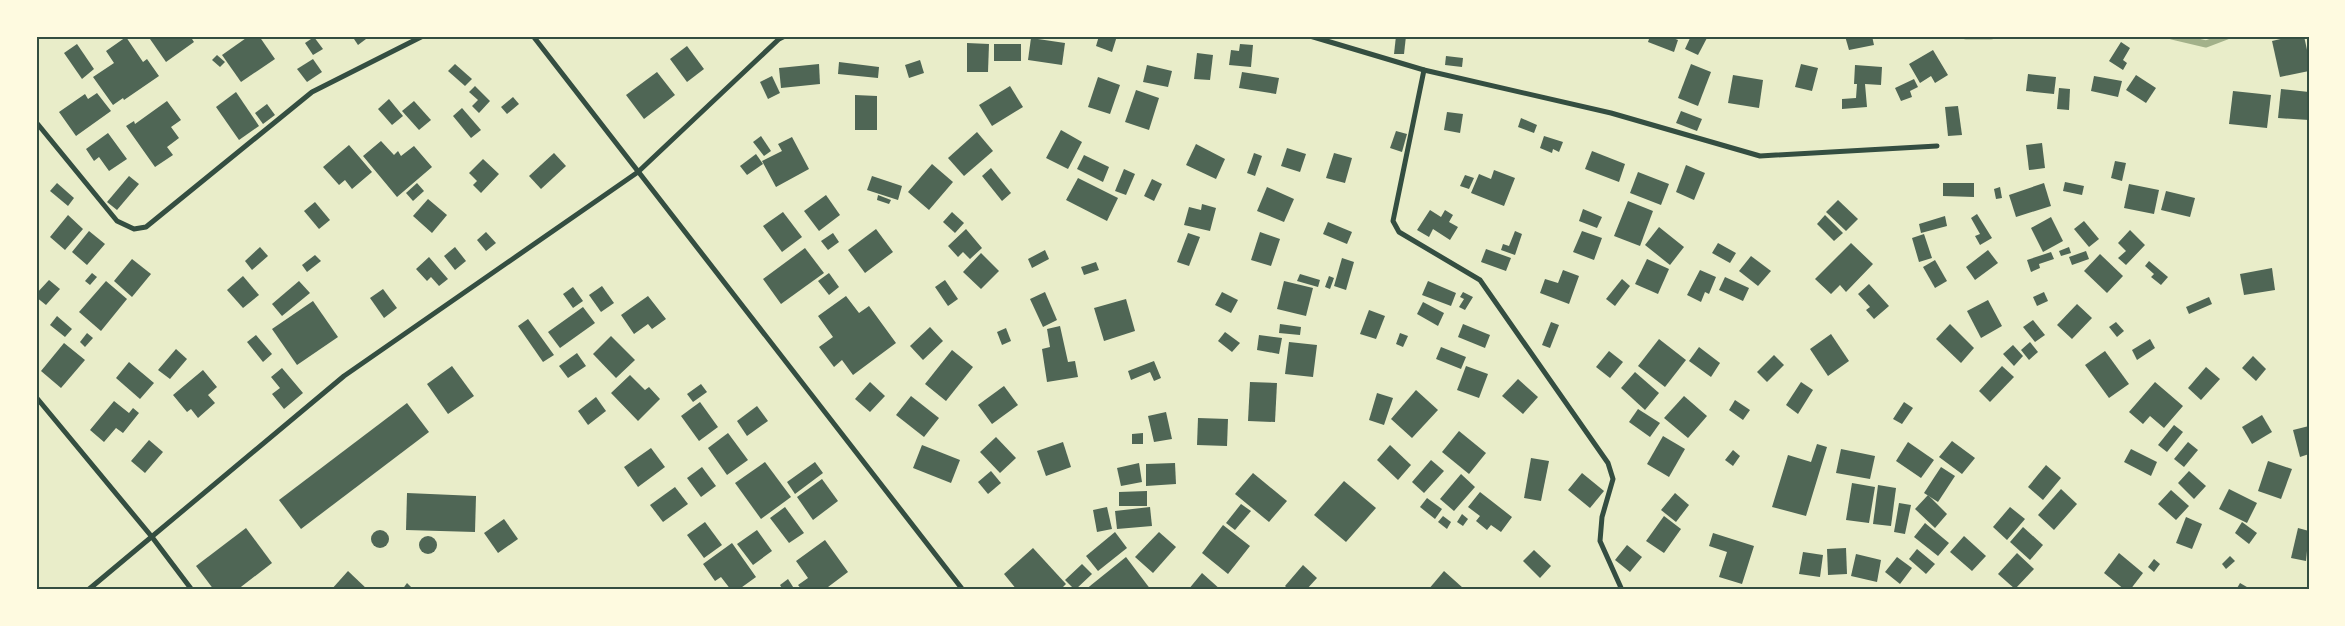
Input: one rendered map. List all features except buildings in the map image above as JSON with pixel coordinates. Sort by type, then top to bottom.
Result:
[{"type":"street","points":[[36,122],[117,221],[134,229],[146,227],[312,92],[424,36]]},
{"type":"street","points":[[533,36],[963,590]]},
{"type":"street","points":[[88,590],[350,372],[638,172],[779,39],[785,36]]},
{"type":"street","points":[[1310,36],[1424,70],[1612,113],[1760,156],[1937,146]]},
{"type":"street","points":[[1424,70],[1393,221],[1394,226],[1399,232],[1480,280],[1608,463],[1613,479],[1602,517],[1600,541],[1622,590]]},
{"type":"street","points":[[36,397],[152,537],[192,590]]},
{"type":"waterway","points":[[1966,36],[1991,36]]},
{"type":"waterway","points":[[2172,36],[2206,44],[2227,36]]}]
